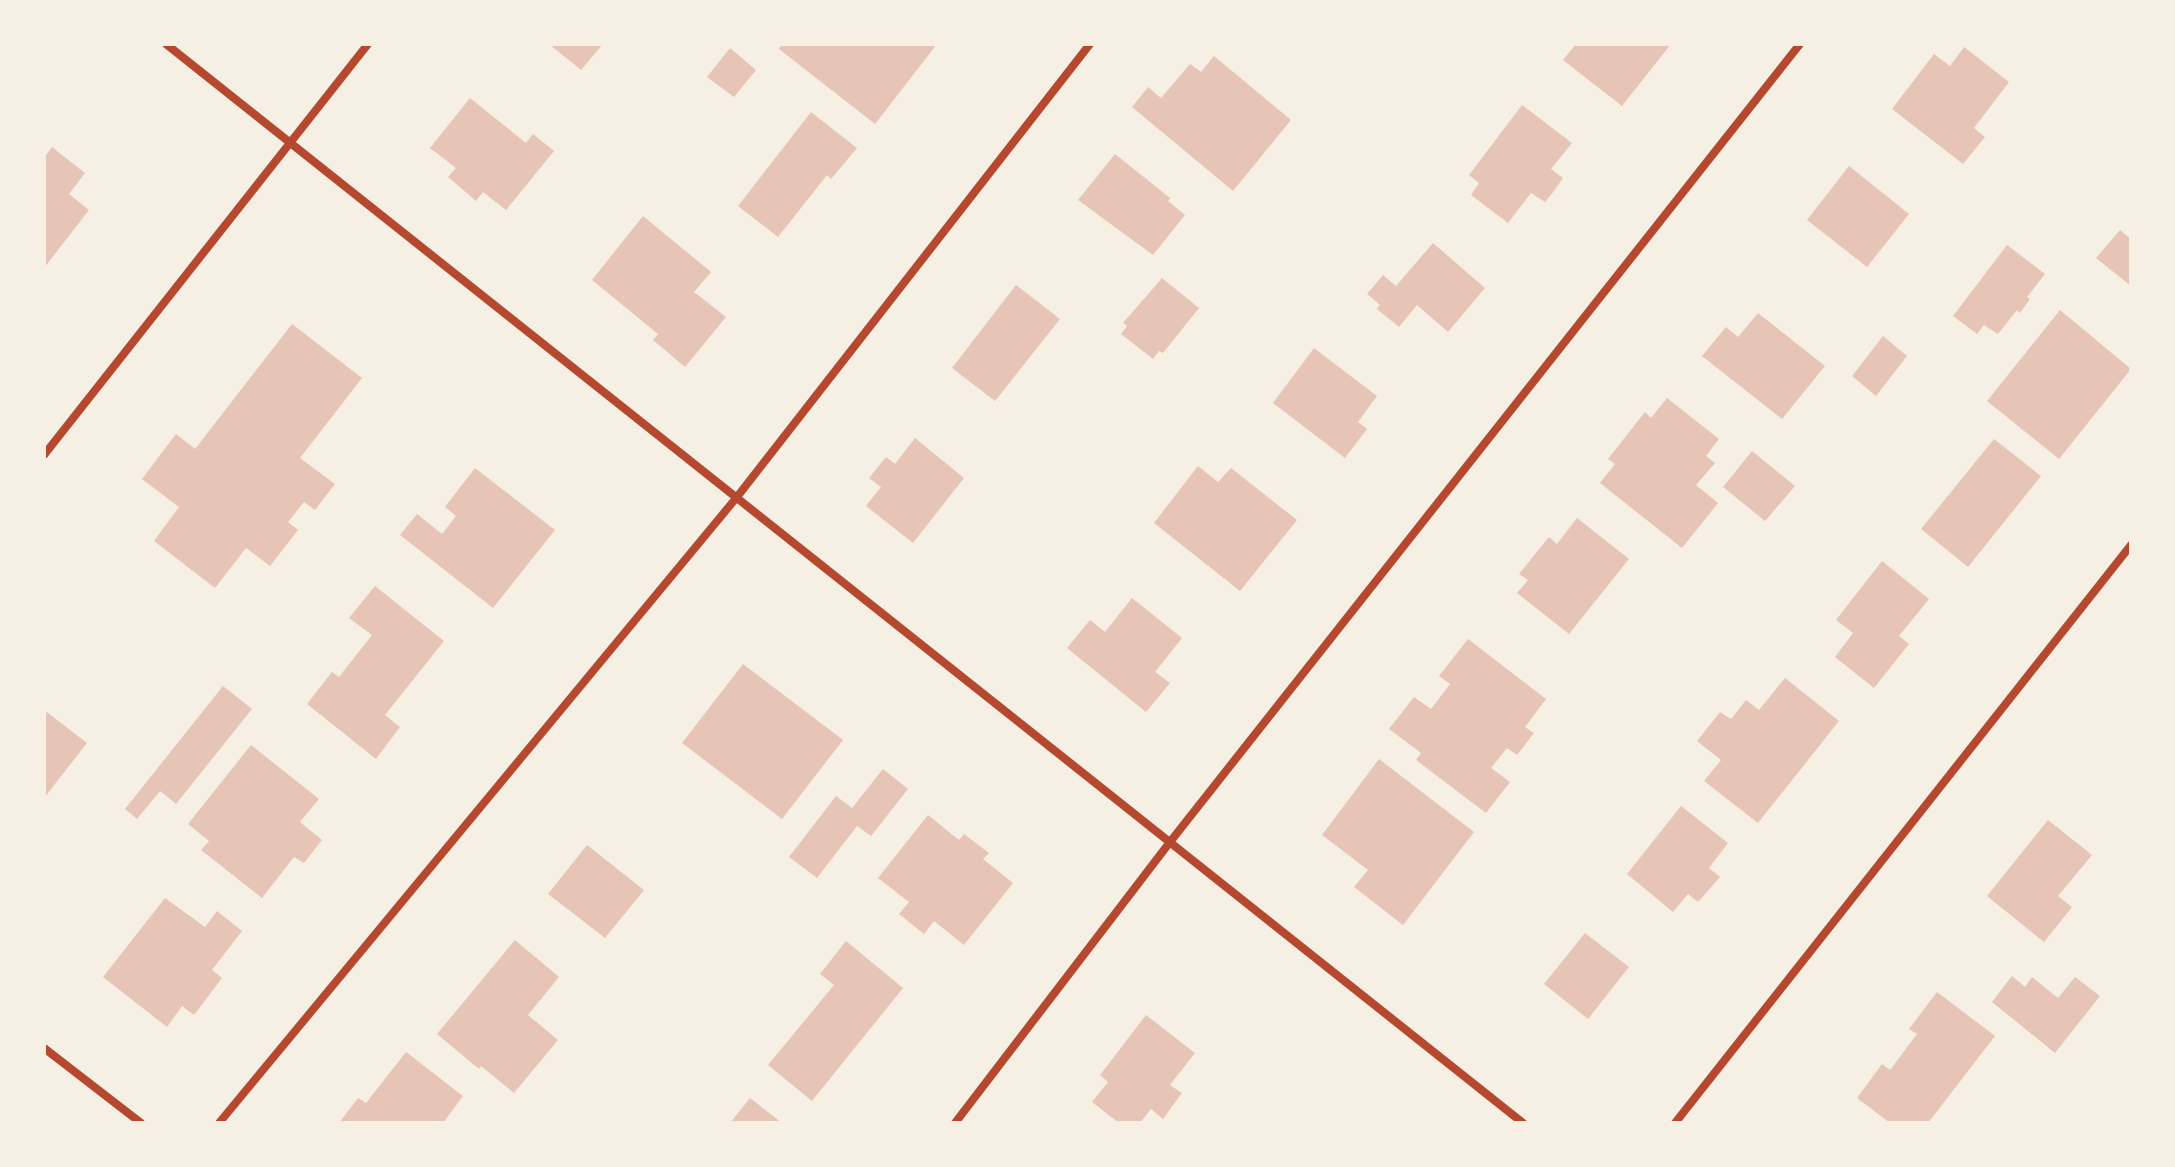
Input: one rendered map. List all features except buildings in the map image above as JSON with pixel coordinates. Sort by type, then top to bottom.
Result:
[{"type":"street","points":[[166,44],[1523,1123]]},
{"type":"street","points":[[44,455],[368,44]]},
{"type":"street","points":[[219,1123],[737,497],[1090,44]]},
{"type":"street","points":[[955,1123],[1170,842],[1800,44]]},
{"type":"street","points":[[1675,1123],[2131,545]]},
{"type":"street","points":[[44,1048],[141,1123]]}]
